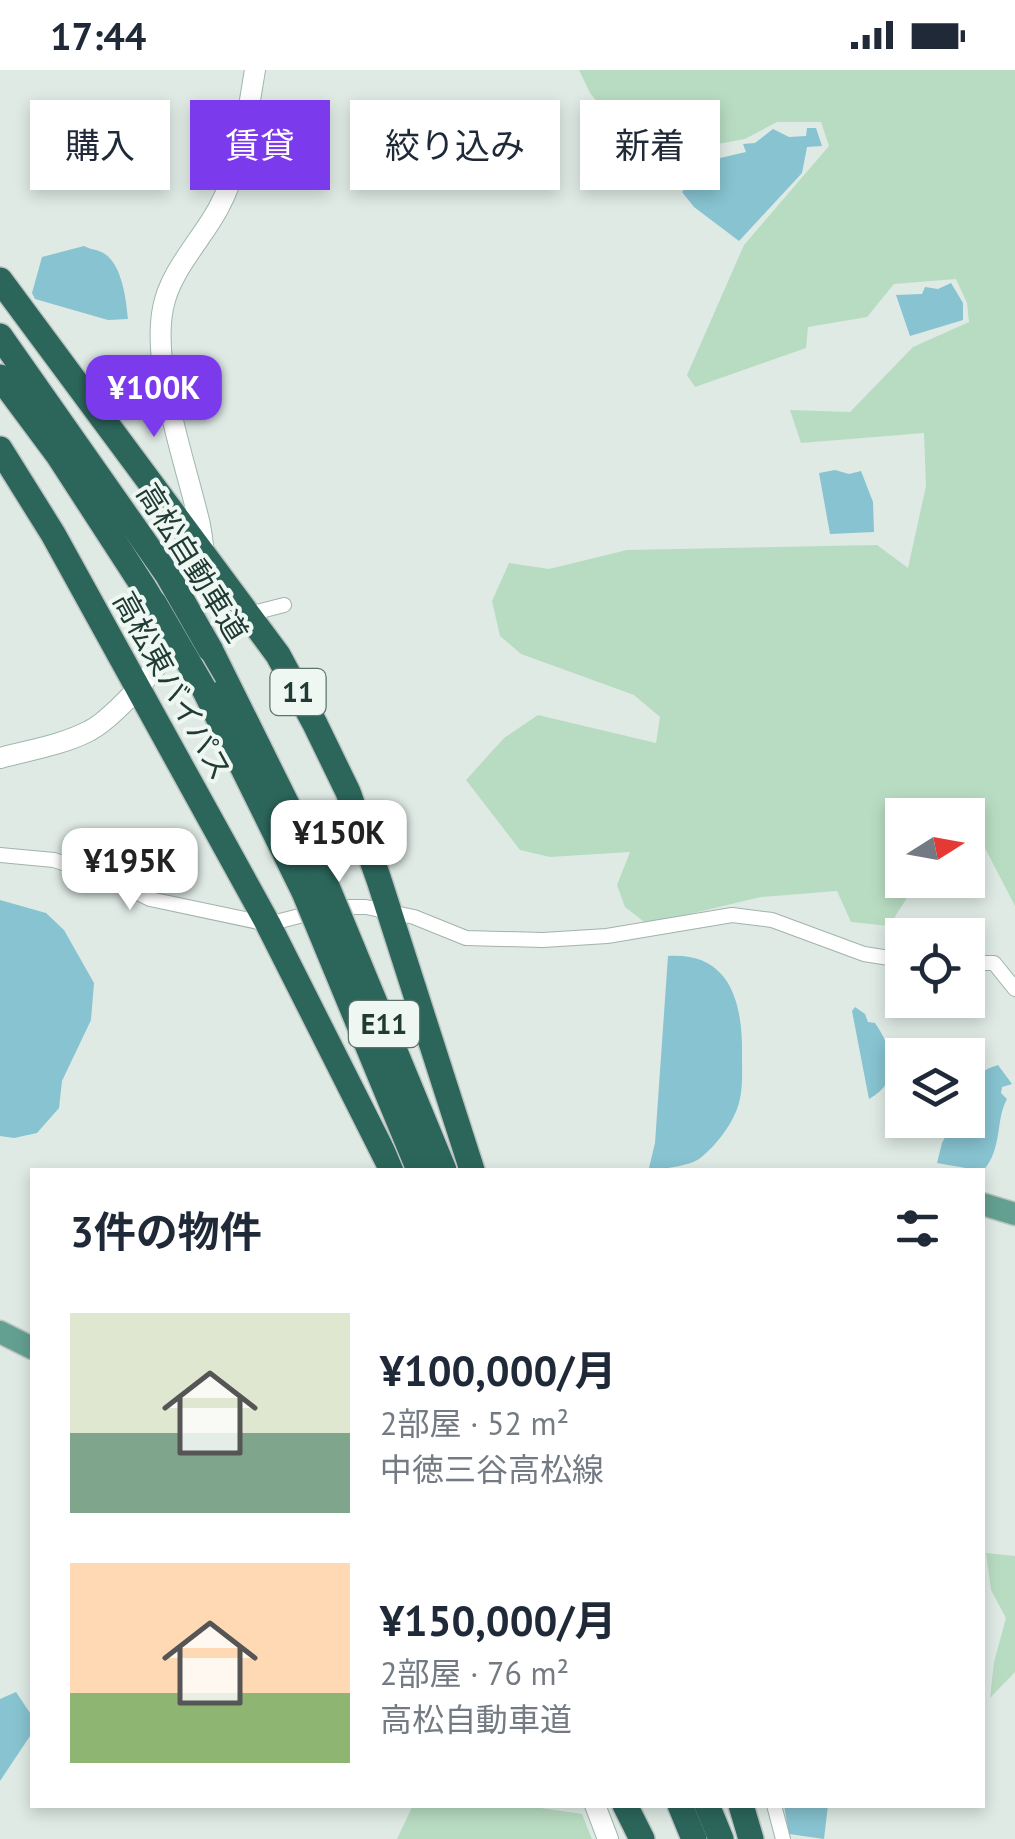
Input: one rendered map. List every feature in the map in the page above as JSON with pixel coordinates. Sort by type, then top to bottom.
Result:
[{"type":"highway","name":"11","points":[[0,280],[278,655],[348,792],[471,1168]]},
{"type":"highway","name":"高松自動車道","points":[[0,336],[167,574],[210,649],[443,1168]]},
{"type":"highway","name":"高松自動車道","points":[[0,376],[154,602],[314,885],[418,1168]]},
{"type":"highway","name":"高松東バイパス","points":[[0,448],[52,534],[268,924],[391,1168]]},
{"type":"highway","points":[[626,1808],[642,1839]]},
{"type":"highway","points":[[681,1808],[694,1839]]},
{"type":"highway","points":[[708,1808],[721,1839]]},
{"type":"highway","points":[[742,1808],[751,1839]]},
{"type":"main road","points":[[0,758],[93,730],[118,710],[186,628],[202,596],[205,554],[159,345],[163,306],[175,275],[217,211],[233,178],[255,70]]},
{"type":"main road","points":[[985,1205],[1015,1214]]},
{"type":"main road","points":[[0,1332],[30,1347]]},
{"type":"main road","points":[[596,1808],[608,1839]]},
{"type":"street","points":[[249,614],[284,605]]},
{"type":"street","points":[[0,854],[54,860],[105,877],[150,899],[268,924],[335,907],[366,907],[414,918],[466,938],[543,940],[607,936],[732,915],[772,920],[864,954],[885,957]]},
{"type":"street","points":[[985,963],[994,963],[1015,990]]},
{"type":"street","points":[[775,1808],[783,1839]]},
{"type":"green space","points":[[579,70],[1015,70],[1015,906],[985,848],[985,798],[885,798],[885,898],[907,898],[894,918],[885,918],[885,926],[851,922],[837,891],[761,897],[647,924],[625,907],[617,885],[630,852],[550,857],[520,850],[466,780],[504,738],[538,715],[656,743],[660,717],[634,695],[521,654],[500,636],[492,601],[509,563],[549,569],[627,550],[877,545],[908,568],[926,486],[924,433],[801,443],[790,410],[850,412],[913,347],[969,322],[967,303],[956,279],[894,284],[867,317],[808,327],[806,348],[695,387],[687,375],[744,245],[829,146],[821,122],[777,122],[745,139],[720,144],[720,100],[596,100]]},
{"type":"green space","points":[[986,1553],[1015,1556],[1015,1672],[990,1698],[994,1662],[1006,1618],[991,1590]]},
{"type":"green space","points":[[412,1808],[541,1808],[582,1814],[592,1839],[397,1839]]},
{"type":"water","points":[[807,128],[816,128],[822,146],[807,147],[802,173],[739,241],[694,207],[682,192],[720,190],[720,158],[746,152],[743,144],[755,143],[773,129],[789,137],[806,136]]},
{"type":"water","points":[[84,246],[107,255],[113,262],[121,280],[128,319],[108,320],[35,299],[32,293],[42,257]]},
{"type":"water","points":[[951,283],[963,303],[963,320],[910,336],[896,295],[922,294],[925,287],[938,289]]},
{"type":"water","points":[[835,470],[849,474],[861,471],[873,502],[874,532],[830,534],[819,473]]},
{"type":"water","points":[[0,900],[46,913],[64,930],[94,983],[91,1020],[62,1081],[59,1108],[37,1133],[14,1138],[0,1136]]},
{"type":"water","points":[[668,956],[690,957],[720,972],[736,1001],[742,1038],[739,1103],[723,1134],[699,1159],[649,1168],[655,1143]]},
{"type":"water","points":[[855,1007],[865,1014],[885,1040],[885,1085],[869,1099],[852,1011]]},
{"type":"water","points":[[998,1065],[1012,1084],[1002,1087],[1001,1093],[1007,1099],[989,1162],[985,1168],[937,1163],[945,1138],[985,1138],[985,1071]]},
{"type":"water","points":[[16,1692],[30,1713],[30,1736],[0,1781],[0,1699]]},
{"type":"water","points":[[785,1808],[828,1808],[824,1839],[789,1834]]}]
